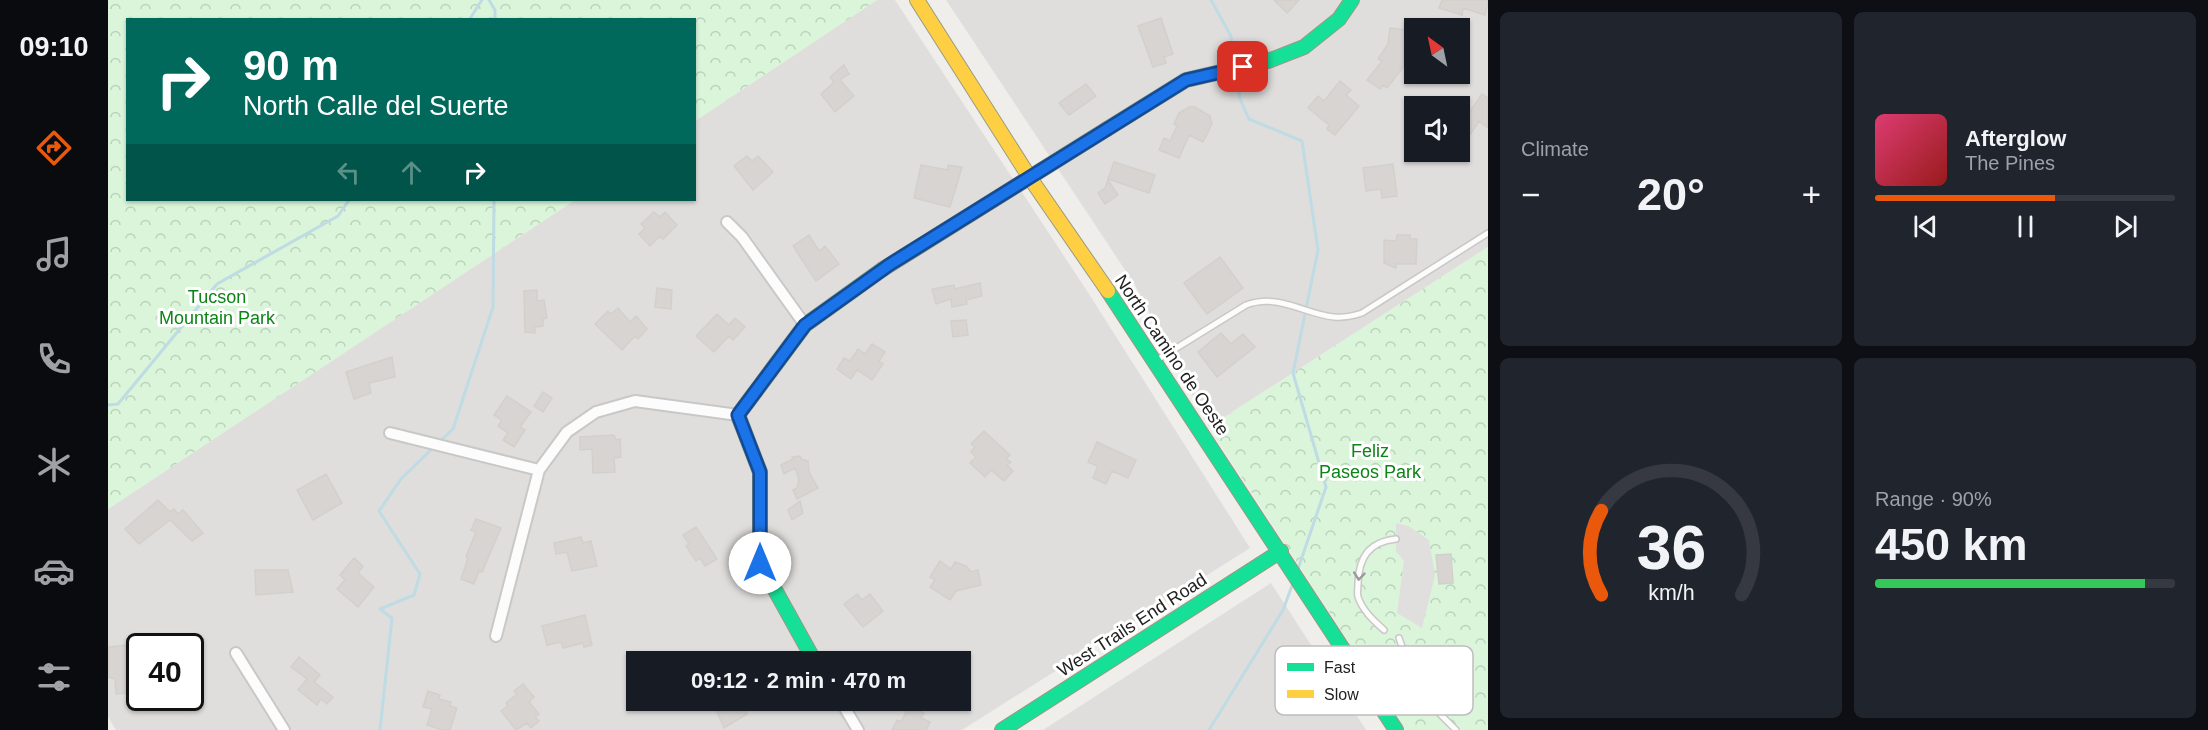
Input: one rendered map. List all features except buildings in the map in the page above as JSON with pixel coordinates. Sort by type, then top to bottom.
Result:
[{"type":"street","name":"North Camino de Oeste","points":[[917,0],[1030,178],[1155,361],[1342,646]]},
{"type":"street","points":[[738,415],[805,325],[889,265],[1186,80],[1268,61],[1304,47],[1339,19],[1352,0]]},
{"type":"street","points":[[727,222],[742,237],[805,325]]},
{"type":"street","points":[[496,636],[539,470],[567,432],[596,412],[635,401],[738,415]]},
{"type":"street","points":[[738,415],[760,472],[760,563],[809,651]]},
{"type":"street","points":[[390,433],[539,470]]},
{"type":"street","name":"West Trails End Road","points":[[1002,730],[1281,551]]},
{"type":"street","points":[[236,653],[284,730]]},
{"type":"street","points":[[847,711],[858,730]]},
{"type":"street","name":"North Camino de Oeste","points":[[1386,715],[1396,730]]},
{"type":"lane","points":[[1155,361],[1239,309],[1257,301],[1274,302],[1333,317],[1350,317],[1362,313],[1488,233]]},
{"type":"lane","points":[[1384,630],[1367,615],[1357,595],[1359,568],[1369,549],[1384,540],[1396,540]]},
{"type":"lane","points":[[1399,638],[1402,646]]},
{"type":"lane","points":[[1442,715],[1455,730]]},
{"type":"shaded area","points":[[877,0],[895,0],[1089,294],[1250,548],[962,730],[116,730],[108,717],[108,509],[573,201],[696,201],[696,120]]},
{"type":"shaded area","points":[[946,0],[1488,0],[1488,247],[1209,427],[1135,285]]},
{"type":"shaded area","points":[[1396,523],[1408,526],[1429,540],[1435,575],[1422,628],[1397,613],[1404,561],[1396,551]]},
{"type":"shaded area","points":[[1271,583],[1312,646],[1275,646],[1275,715],[1356,715],[1366,730],[1043,730]]},
{"type":"green space","name":"Tucson Mountain Park","points":[[108,0],[877,0],[696,120],[696,18],[126,18],[126,201],[573,201],[108,509]]},
{"type":"green space","name":"Feliz Paseos Park","points":[[1488,247],[1488,730],[1406,730],[1396,715],[1473,715],[1473,646],[1351,646],[1209,427]]},
{"type":"waterway","points":[[470,18],[482,0]]},
{"type":"waterway","points":[[489,0],[495,10],[495,18]]},
{"type":"waterway","points":[[1211,0],[1231,36],[1235,64]]},
{"type":"waterway","points":[[1236,74],[1240,99],[1249,119],[1302,141],[1318,250],[1293,373],[1326,487],[1298,569]]},
{"type":"waterway","points":[[108,405],[118,404],[217,284],[338,216],[348,201]]},
{"type":"waterway","points":[[439,442],[453,429],[493,307],[494,201]]},
{"type":"waterway","points":[[380,730],[392,618],[380,609],[414,595],[420,574],[379,511],[401,479],[434,447]]},
{"type":"waterway","points":[[1209,730],[1283,610],[1293,583]]},
{"type":"traffic: fast","points":[[1107,129],[1186,80],[1268,61],[1304,47],[1339,19],[1352,0]]},
{"type":"traffic: fast","points":[[809,651],[760,563],[760,472],[738,415],[805,325],[883,269]]},
{"type":"traffic: fast","points":[[1108,291],[1341,646]]},
{"type":"traffic: fast","points":[[1002,730],[1281,551]]},
{"type":"traffic: fast","points":[[1386,715],[1396,730]]},
{"type":"traffic: slow","points":[[917,0],[1030,178],[1108,291]]},
{"type":"traffic: slow","points":[[883,269],[1107,129]]},
{"type":"route","points":[[760,563],[760,472],[738,415],[805,325],[889,265],[1186,80],[1243,67]]}]
